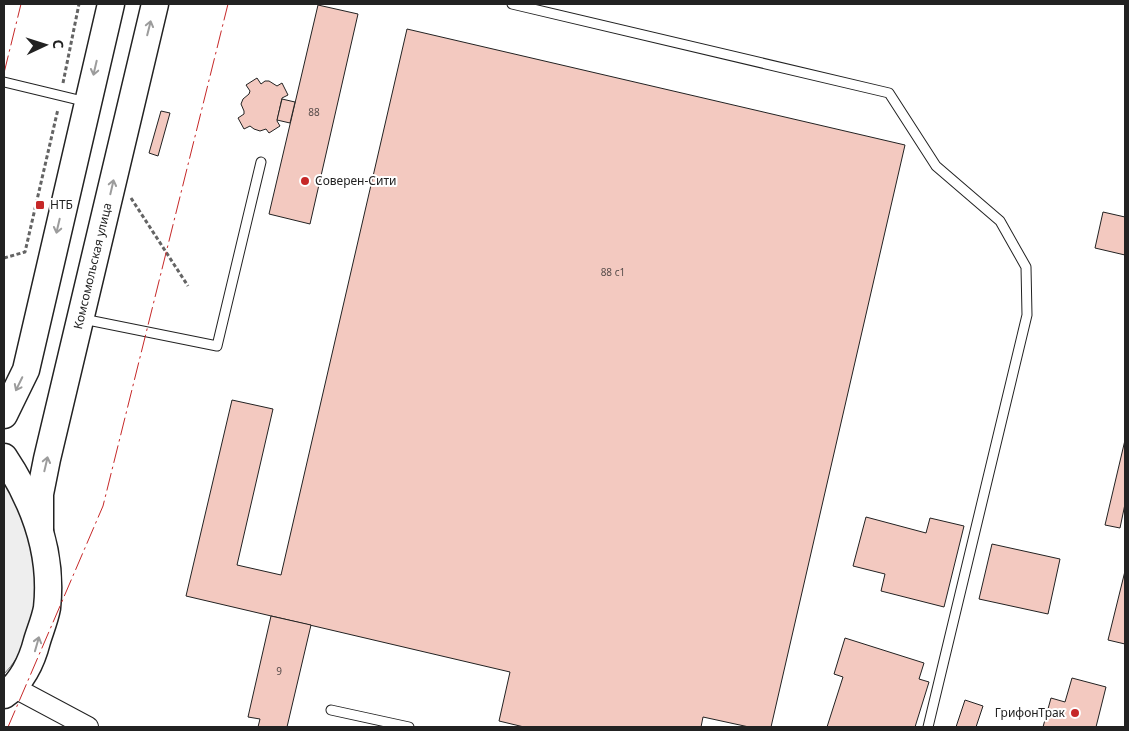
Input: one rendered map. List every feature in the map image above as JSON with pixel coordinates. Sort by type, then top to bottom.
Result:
[{"type":"main road","points":[[4,414],[26,370],[111,4]]},
{"type":"main road","name":"Комсомольская улица","points":[[40,529],[40,494],[155,4]]},
{"type":"main road","points":[[4,457],[24,491],[40,529],[48,574],[46,610],[34,654],[9,691]]},
{"type":"street","points":[[9,691],[88,727]]},
{"type":"lane","points":[[512,4],[889,93],[936,166],[1000,221],[1026,267],[1027,315],[928,727]]},
{"type":"lane","points":[[4,82],[87,102]]},
{"type":"lane","points":[[82,319],[217,346],[261,162]]},
{"type":"lane","points":[[331,710],[409,727]]},
{"type":"path","points":[[4,258],[25,252],[44,170]]},
{"type":"path","points":[[128,194],[188,286]]},
{"type":"shaded area","points":[[4,477],[27,526],[35,564],[36,584],[35,604],[25,642],[16,659],[4,674]]},
{"type":"building","points":[[318,5],[358,14],[310,224],[269,214]]},
{"type":"building","points":[[407,29],[905,145],[771,727],[749,727],[703,717],[701,727],[524,727],[499,721],[510,672],[186,596],[232,400],[273,409],[237,565],[281,575]]},
{"type":"building","points":[[257,78],[261,84],[265,81],[269,81],[277,86],[282,83],[288,95],[282,98],[277,121],[280,126],[269,133],[266,129],[260,131],[250,126],[244,129],[238,118],[244,114],[241,104],[250,91],[246,85]]},
{"type":"building","points":[[282,99],[295,102],[290,123],[277,120]]},
{"type":"building","points":[[161,111],[170,113],[158,156],[149,153]]},
{"type":"building","points":[[1103,212],[1125,217],[1125,255],[1095,248]]},
{"type":"building","points":[[1125,440],[1125,504],[1120,528],[1105,525]]},
{"type":"building","points":[[866,517],[926,533],[930,518],[964,526],[944,607],[881,591],[885,574],[853,566]]},
{"type":"building","points":[[992,544],[1060,559],[1048,614],[979,599]]},
{"type":"building","points":[[1125,571],[1125,644],[1108,640]]},
{"type":"building","points":[[271,616],[311,625],[287,727],[258,727],[260,719],[248,717]]},
{"type":"building","points":[[845,638],[924,663],[919,679],[929,682],[915,727],[827,727],[843,677],[834,674]]},
{"type":"building","points":[[1072,678],[1106,687],[1096,727],[1043,727],[1051,698],[1065,702]]},
{"type":"building","points":[[965,700],[983,706],[976,727],[956,727]]},
{"type":"power","points":[[4,73],[21,4]]},
{"type":"power","points":[[8,727],[103,506],[228,4]]},
{"type":"place","name":"Соверен-Сити","points":[[305,181]]},
{"type":"place","name":"НТБ","points":[[40,205]]},
{"type":"place","name":"ГрифонТрак","points":[[1075,713]]}]
